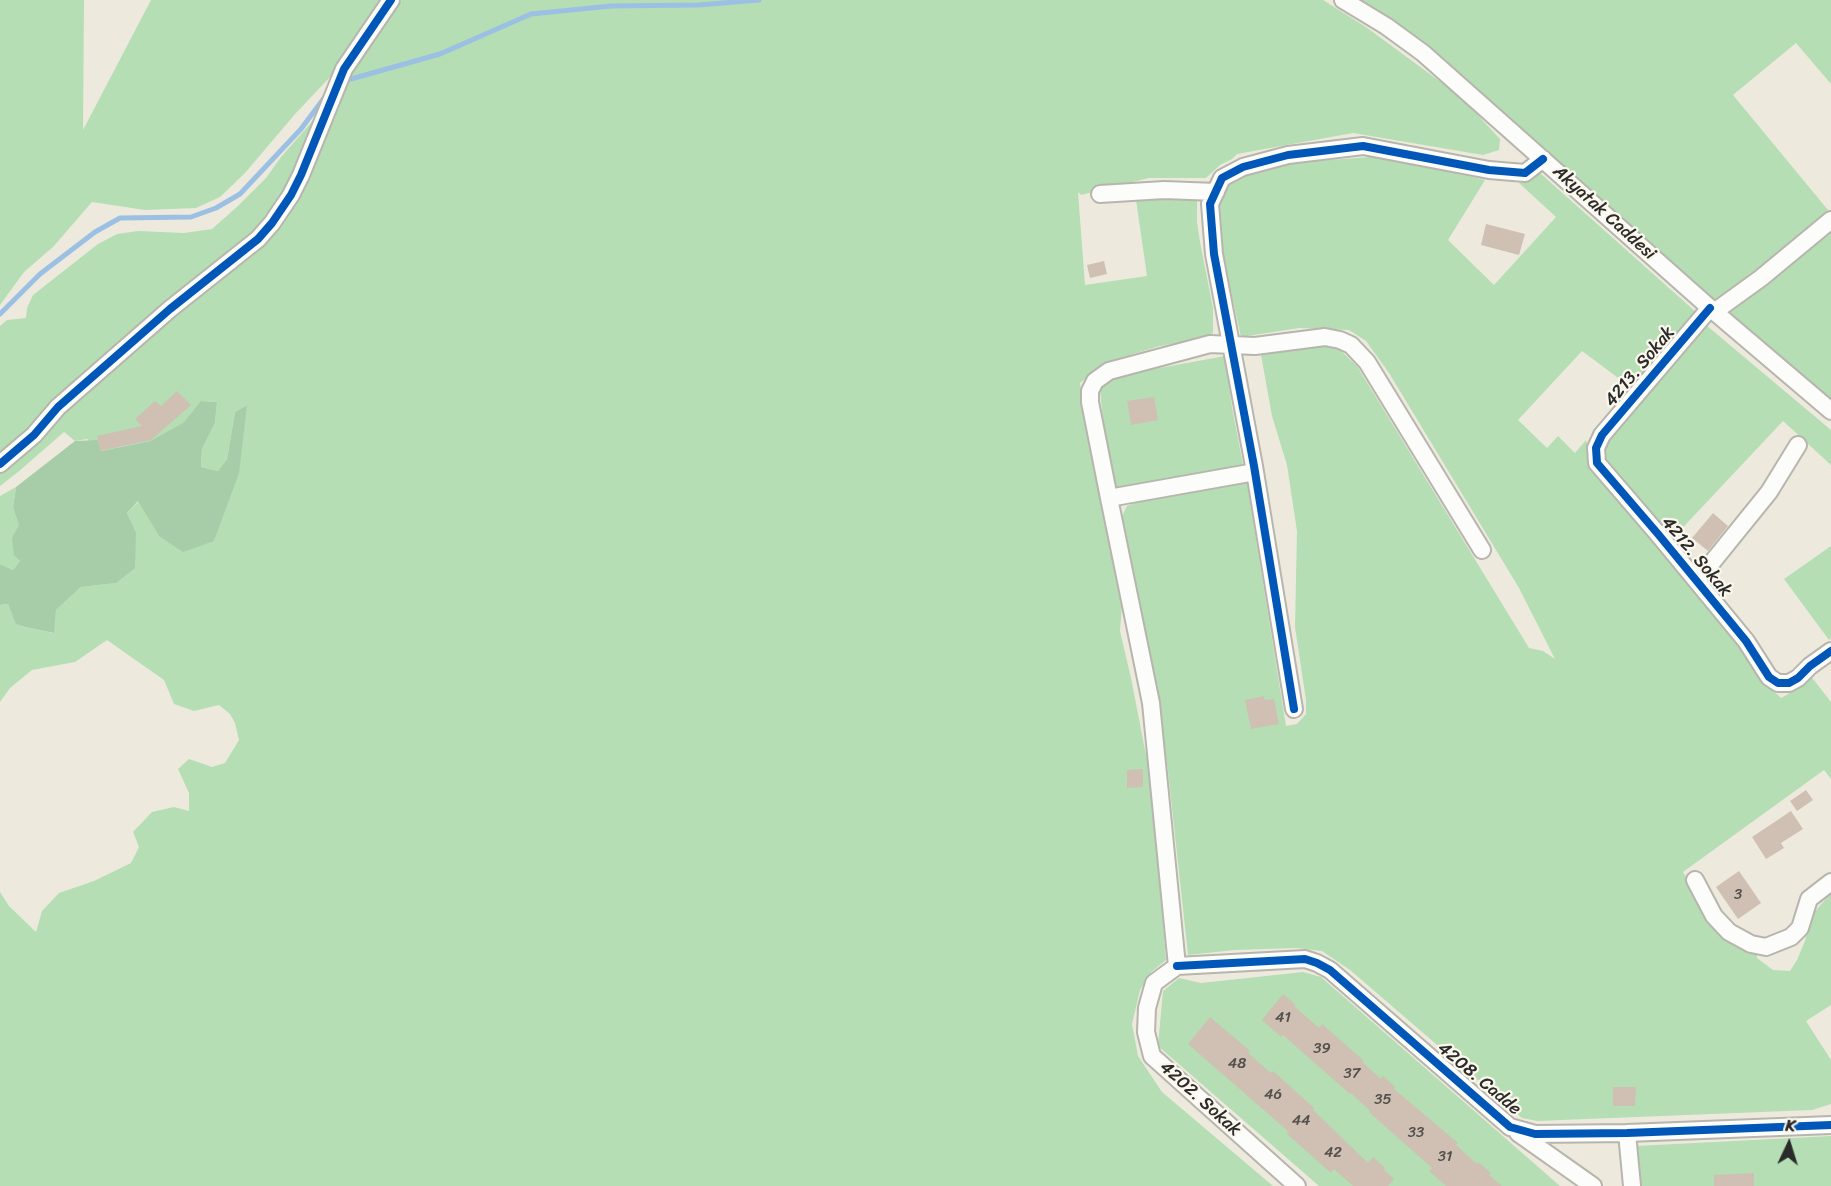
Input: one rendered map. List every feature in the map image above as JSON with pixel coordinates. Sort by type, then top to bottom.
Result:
[{"type":"street","points":[[0,464],[34,435],[58,407],[170,309],[258,239],[272,224],[301,175],[344,69],[391,0]]},
{"type":"street","name":"Akyatak Caddesi","points":[[1343,0],[1386,26],[1423,53],[1712,310],[1831,411]]},
{"type":"street","points":[[1294,709],[1256,472],[1214,254],[1210,204],[1222,178],[1243,167],[1288,154],[1364,146],[1489,170],[1525,173],[1543,159]]},
{"type":"street","points":[[1100,194],[1164,190],[1216,192]]},
{"type":"street","name":"4213. Sokak","points":[[1596,448],[1602,435],[1712,310],[1761,278],[1831,220]]},
{"type":"street","points":[[1177,966],[1151,703],[1090,402],[1090,391],[1095,381],[1109,371],[1210,344],[1255,346],[1324,337],[1340,340],[1351,345],[1367,362],[1482,550]]},
{"type":"street","points":[[1697,581],[1769,492],[1798,445]]},
{"type":"street","name":"4212. Sokak","points":[[1596,448],[1597,463],[1746,641],[1769,677],[1778,683],[1789,683],[1831,651]]},
{"type":"street","points":[[1109,498],[1256,472]]},
{"type":"street","points":[[1695,880],[1714,916],[1729,932],[1751,944],[1766,947],[1796,933],[1800,928],[1809,899],[1831,882]]},
{"type":"street","name":"4208. Cadde","points":[[1177,966],[1305,959],[1317,963],[1330,970],[1510,1127],[1534,1134],[1627,1133],[1831,1125]]},
{"type":"street","name":"4202. Sokak","points":[[1177,966],[1155,983],[1147,1008],[1146,1032],[1152,1056],[1297,1186]]},
{"type":"street","points":[[1510,1127],[1584,1184]]},
{"type":"street","points":[[1627,1133],[1632,1186]]},
{"type":"green space","points":[[0,0],[84,0],[83,130],[151,0],[386,0],[332,75],[245,173],[220,197],[196,208],[145,210],[92,202],[53,247],[24,272],[0,305]]},
{"type":"green space","points":[[402,0],[1323,0],[1366,27],[1461,97],[1500,139],[1499,150],[1483,155],[1353,133],[1237,154],[1206,178],[1149,178],[1081,195],[1078,192],[1085,285],[1147,276],[1136,200],[1150,197],[1197,200],[1197,222],[1213,308],[1213,333],[1203,338],[1160,346],[1109,361],[1080,383],[1087,433],[1107,517],[1122,603],[1120,631],[1153,791],[1166,960],[1151,972],[1140,990],[1132,1024],[1138,1056],[1162,1092],[1273,1186],[0,1186],[0,892],[9,906],[36,932],[42,911],[59,893],[94,881],[131,863],[139,847],[133,832],[152,812],[174,807],[189,811],[189,793],[178,769],[189,759],[212,767],[225,763],[239,740],[230,714],[219,705],[194,711],[174,704],[164,680],[107,640],[75,662],[32,670],[10,688],[0,702],[0,605],[8,604],[17,624],[53,633],[56,610],[81,587],[115,583],[136,532],[127,513],[139,501],[159,536],[214,541],[247,405],[235,412],[227,459],[218,471],[201,467],[202,449],[215,423],[217,402],[202,401],[184,422],[150,441],[100,451],[87,439],[75,441],[64,432],[0,486],[0,472],[71,400],[286,220],[339,108],[349,74]]},
{"type":"green space","points":[[1358,0],[1831,0],[1831,84],[1796,43],[1733,95],[1828,210],[1768,264],[1719,300],[1708,299],[1627,223],[1378,13]]},
{"type":"green space","points":[[317,116],[303,163],[265,226],[0,457],[0,326],[7,320],[26,318],[27,308],[33,295],[98,244],[117,234],[138,231],[184,233],[212,229],[266,178]]},
{"type":"green space","points":[[1383,156],[1485,180],[1448,240],[1494,285],[1556,217],[1519,183],[1531,181],[1540,173],[1697,313],[1633,389],[1582,351],[1518,420],[1547,448],[1558,436],[1575,453],[1586,440],[1593,467],[1731,631],[1766,684],[1781,698],[1806,684],[1810,675],[1831,702],[1831,779],[1824,770],[1683,872],[1717,928],[1757,951],[1757,958],[1773,970],[1790,971],[1805,941],[1811,916],[1831,893],[1831,1005],[1806,1021],[1831,1060],[1831,1104],[1812,1110],[1537,1121],[1522,1118],[1350,970],[1322,951],[1296,948],[1235,950],[1188,955],[1168,771],[1156,692],[1122,516],[1127,506],[1146,499],[1247,483],[1286,726],[1297,724],[1306,714],[1306,700],[1295,627],[1297,531],[1287,465],[1272,416],[1261,355],[1322,346],[1337,347],[1357,366],[1529,648],[1543,651],[1555,659],[1519,588],[1389,373],[1366,341],[1349,330],[1299,328],[1241,337],[1219,238],[1217,212],[1224,190],[1239,176],[1275,164]]},
{"type":"green space","points":[[1831,231],[1831,400],[1724,310],[1797,259]]},
{"type":"green space","points":[[1706,325],[1831,430],[1831,465],[1783,421],[1673,538],[1622,488],[1603,463],[1606,438]]},
{"type":"green space","points":[[1225,356],[1243,465],[1227,471],[1113,489],[1100,388],[1105,378]]},
{"type":"green space","points":[[201,401],[217,402],[215,423],[202,449],[201,467],[218,471],[227,459],[235,412],[247,405],[239,473],[214,541],[183,552],[159,536],[138,501],[127,513],[136,532],[135,568],[116,583],[81,587],[56,610],[54,633],[16,624],[8,604],[0,605],[0,564],[13,570],[20,561],[14,555],[12,538],[19,525],[13,507],[16,487],[75,441],[98,440],[101,451],[150,441],[184,422]]},
{"type":"green space","points":[[16,487],[13,507],[20,525],[20,561],[13,570],[0,564],[0,496]]},
{"type":"green space","points":[[1831,546],[1831,638],[1829,640],[1784,579]]},
{"type":"green space","points":[[1303,972],[1321,977],[1560,1186],[1319,1186],[1158,1046],[1163,991],[1179,978],[1201,983]]},
{"type":"green space","points":[[1831,1136],[1831,1186],[1640,1186],[1636,1146]]},
{"type":"building","points":[[1486,224],[1525,234],[1519,255],[1481,245]]},
{"type":"building","points":[[1104,261],[1107,274],[1090,278],[1087,265]]},
{"type":"building","points":[[177,391],[191,405],[151,440],[100,451],[97,436],[142,426],[135,419],[155,401],[161,406]]},
{"type":"building","points":[[1154,397],[1158,420],[1131,425],[1127,401]]},
{"type":"building","points":[[1713,513],[1728,526],[1708,551],[1692,538]]},
{"type":"building","points":[[1264,696],[1265,700],[1274,699],[1279,724],[1251,729],[1245,700]]},
{"type":"building","points":[[1143,769],[1143,787],[1127,788],[1127,770]]},
{"type":"building","points":[[1806,790],[1813,800],[1797,811],[1790,801]]},
{"type":"building","points":[[1791,811],[1803,829],[1781,843],[1784,848],[1766,859],[1752,837]]},
{"type":"building","points":[[1739,871],[1761,903],[1738,919],[1716,887]]},
{"type":"building","points":[[1283,994],[1319,1028],[1322,1024],[1381,1079],[1383,1076],[1395,1087],[1394,1089],[1458,1143],[1456,1145],[1477,1164],[1478,1162],[1491,1173],[1489,1175],[1502,1186],[1446,1186],[1429,1171],[1432,1168],[1351,1093],[1262,1020]]},
{"type":"building","points":[[1210,1017],[1250,1051],[1248,1053],[1271,1073],[1273,1071],[1314,1108],[1313,1110],[1368,1163],[1373,1157],[1385,1168],[1384,1170],[1394,1179],[1388,1186],[1353,1186],[1334,1169],[1331,1173],[1287,1134],[1289,1132],[1188,1044]]},
{"type":"building","points":[[1613,1087],[1636,1087],[1635,1106],[1613,1106]]},
{"type":"building","points":[[1754,1173],[1754,1186],[1714,1186],[1714,1175]]},
{"type":"waterway","points":[[351,79],[440,54],[531,14],[611,6],[699,5],[759,0]]},
{"type":"waterway","points":[[0,314],[40,274],[95,232],[120,218],[191,217],[216,208],[240,194],[301,129],[327,94]]},
{"type":"cycle path","points":[[0,464],[34,435],[58,407],[170,309],[258,239],[272,223],[301,175],[344,69],[391,0]]},
{"type":"cycle path","points":[[1294,709],[1254,466],[1214,254],[1210,204],[1222,178],[1243,167],[1288,155],[1363,146],[1489,170],[1525,173],[1543,159]]},
{"type":"cycle path","points":[[1710,308],[1602,435],[1596,448],[1597,463],[1746,641],[1769,677],[1778,683],[1789,683],[1831,651]]},
{"type":"cycle path","points":[[1177,966],[1305,959],[1317,963],[1330,970],[1510,1127],[1535,1134],[1831,1125]]}]
